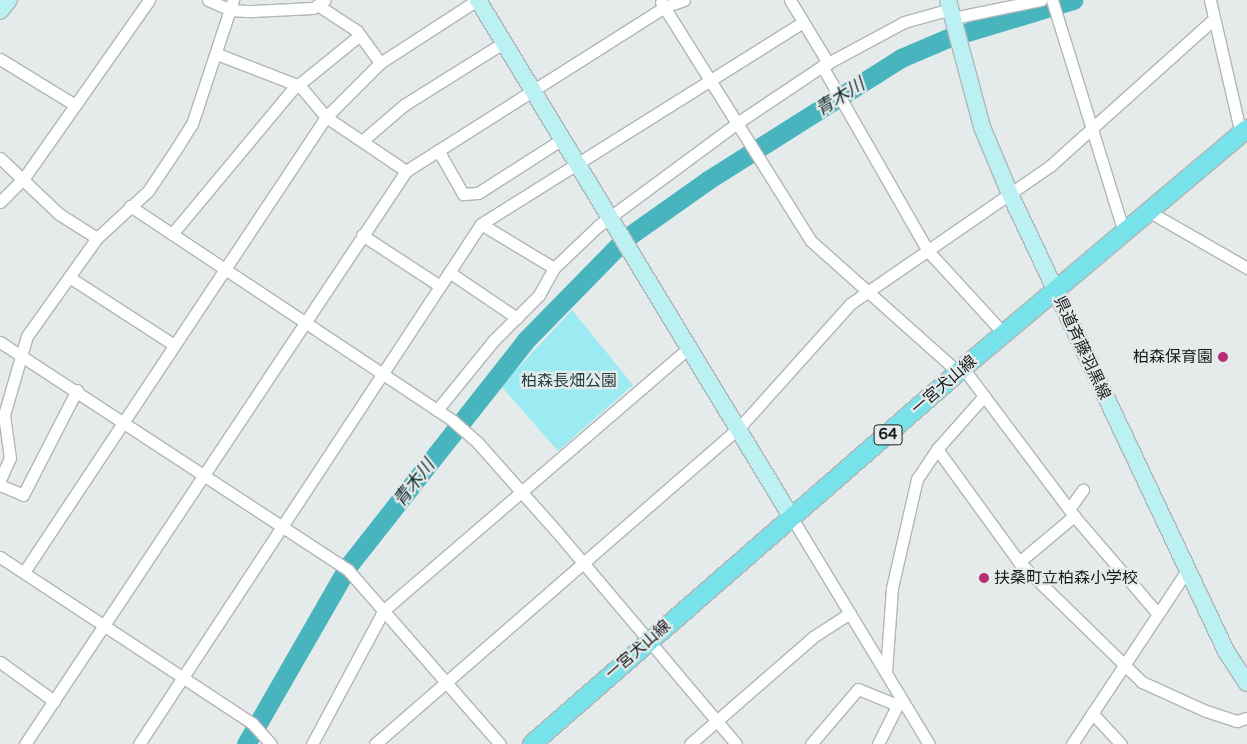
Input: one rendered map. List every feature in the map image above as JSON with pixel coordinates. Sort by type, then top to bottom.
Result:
[{"type":"main road","points":[[0,11],[9,0]]},
{"type":"main road","points":[[478,0],[530,90],[792,518]]},
{"type":"main road","name":"県道斉藤羽黒線","points":[[951,9],[982,127],[1010,194],[1226,651],[1247,683]]},
{"type":"main road","name":"一宮犬山線","points":[[532,744],[649,640],[1123,230],[1244,132]]},
{"type":"street","points":[[0,202],[24,178],[149,0]]},
{"type":"street","points":[[208,0],[231,5],[280,10],[322,3],[360,35],[380,63]]},
{"type":"street","points":[[24,572],[326,117],[380,63],[478,0]]},
{"type":"street","points":[[25,744],[303,322],[406,171],[662,4],[684,0]]},
{"type":"street","points":[[790,0],[928,251],[1004,334]]},
{"type":"street","points":[[437,410],[493,341],[539,295],[554,268],[609,219],[737,123],[825,65],[904,22],[951,9],[1041,0]]},
{"type":"street","points":[[1052,0],[1123,230]]},
{"type":"street","points":[[1210,0],[1244,132]]},
{"type":"street","points":[[662,4],[811,241],[868,292],[961,370],[984,396],[1072,512],[1157,613]]},
{"type":"street","points":[[0,480],[10,458],[4,415],[27,336],[97,238],[148,191],[192,124],[218,54],[231,5]]},
{"type":"street","points":[[375,744],[447,684],[581,563],[738,429],[850,304],[1050,166],[1090,128],[1214,19]]},
{"type":"street","points":[[139,744],[481,224],[803,22]]},
{"type":"street","points":[[172,234],[292,90],[300,86],[360,35]]},
{"type":"street","points":[[362,141],[404,106],[503,44]]},
{"type":"street","points":[[218,54],[300,86],[326,117],[406,171]]},
{"type":"street","points":[[0,59],[75,105]]},
{"type":"street","points":[[438,150],[463,194],[478,193],[561,140]]},
{"type":"street","points":[[0,158],[24,178],[59,214],[97,238]]},
{"type":"street","points":[[130,206],[437,410],[478,443],[718,720],[736,744]]},
{"type":"street","points":[[1148,211],[1247,268]]},
{"type":"street","points":[[481,224],[554,268]]},
{"type":"street","points":[[362,235],[440,286]]},
{"type":"street","points":[[449,272],[517,318]]},
{"type":"street","points":[[68,277],[174,346]]},
{"type":"street","points":[[0,342],[21,352],[348,570],[500,744]]},
{"type":"street","points":[[312,744],[384,610],[687,349]]},
{"type":"street","points":[[0,485],[23,495],[78,390]]},
{"type":"street","points":[[886,672],[892,588],[917,479],[937,449],[984,396]]},
{"type":"street","points":[[937,449],[1019,562],[1123,666],[1142,682],[1206,711],[1238,721],[1247,718]]},
{"type":"street","points":[[1019,562],[1072,512],[1083,490]]},
{"type":"street","points":[[792,518],[886,672],[899,702],[923,741]]},
{"type":"street","points":[[0,557],[183,679],[252,722],[271,744]]},
{"type":"street","points":[[1072,744],[1187,570]]},
{"type":"street","points":[[690,744],[812,638],[850,613]]},
{"type":"street","points":[[0,662],[54,701]]},
{"type":"street","points":[[811,744],[858,689],[899,702]]},
{"type":"street","points":[[878,744],[899,702]]},
{"type":"street","points":[[1092,713],[1121,744]]},
{"type":"green space","name":"柏森長畑公園","points":[[572,310],[633,385],[558,451],[501,386]]},
{"type":"waterway","name":"青木川","points":[[629,236],[708,180],[901,58],[948,38],[1073,0]]},
{"type":"waterway","name":"青木川","points":[[246,744],[349,565],[525,341],[617,247]]},
{"type":"place","name":"柏森保育園","points":[[1223,357]]},
{"type":"place","name":"扶桑町立柏森小学校","points":[[984,578]]}]
